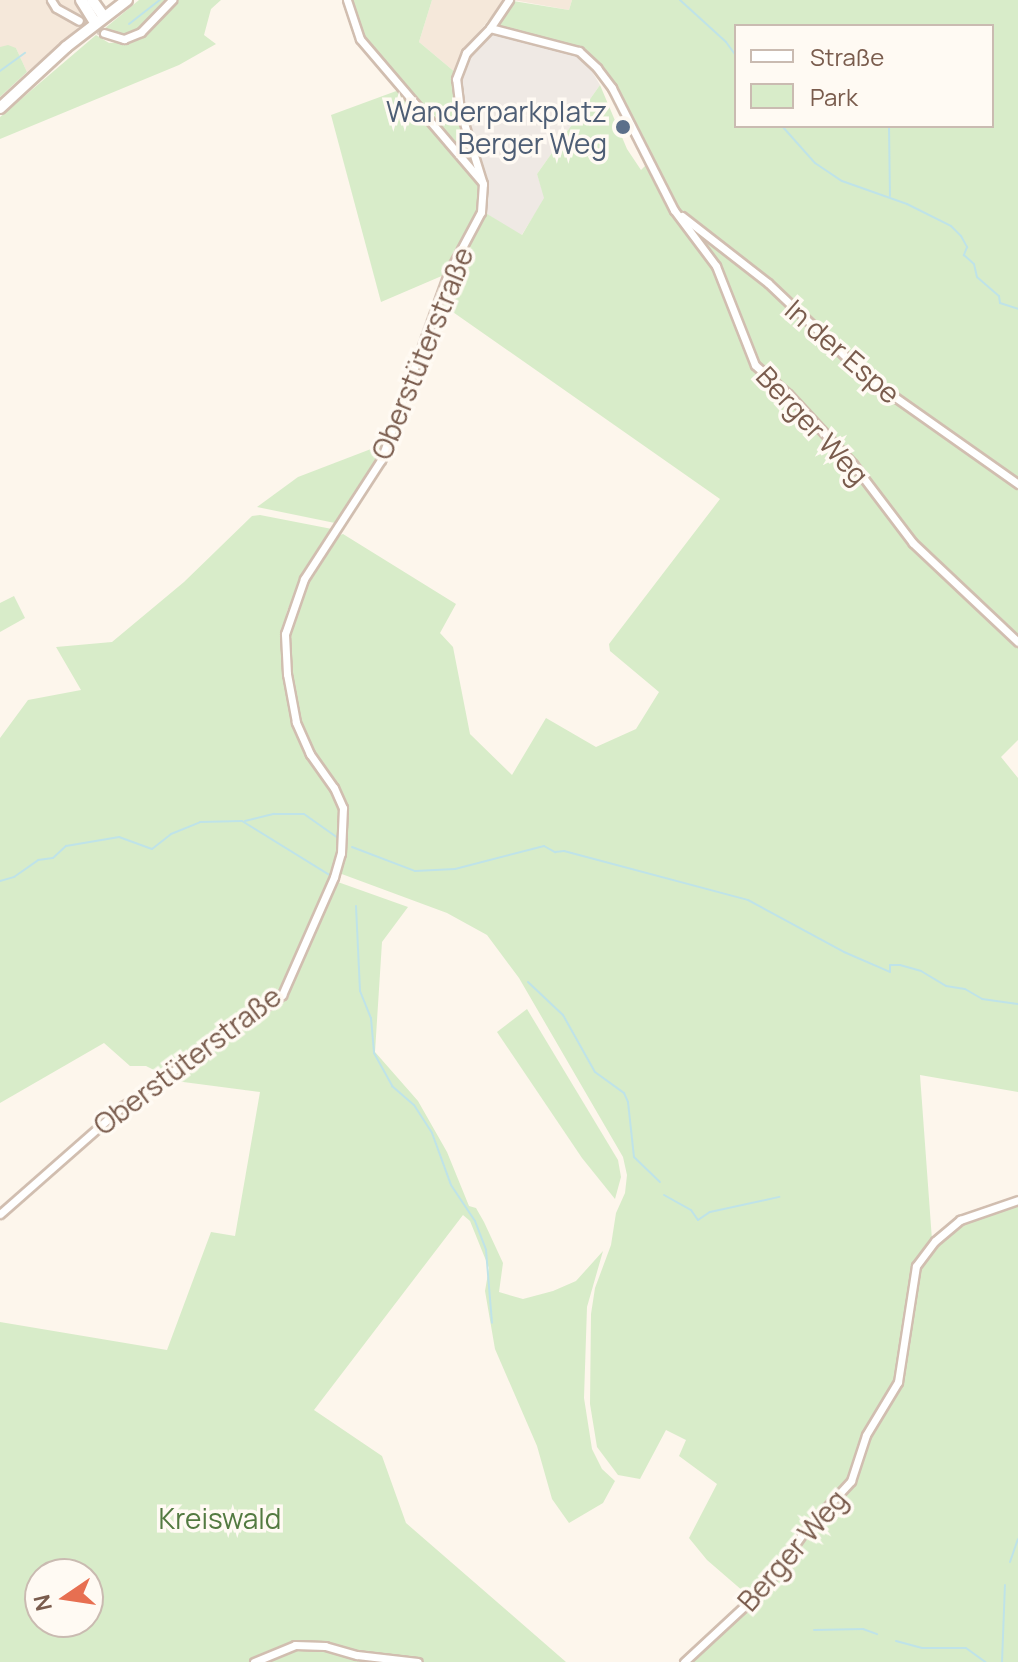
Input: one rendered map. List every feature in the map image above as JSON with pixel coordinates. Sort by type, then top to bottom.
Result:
[{"type":"main road","points":[[81,0],[100,20]]},
{"type":"main road","points":[[92,0],[100,20]]},
{"type":"main road","points":[[0,108],[127,0]]},
{"type":"street","points":[[51,0],[56,8],[79,21]]},
{"type":"street","points":[[104,33],[124,39],[141,32],[172,0]]},
{"type":"street","points":[[347,0],[360,39],[483,184]]},
{"type":"street","name":"Oberstüterstraße","points":[[0,1214],[123,1106],[282,995],[334,877],[344,817],[334,788],[310,754],[296,722],[287,674],[285,634],[291,608],[304,579],[381,460],[448,274],[481,212],[483,184],[460,110],[456,79],[466,53],[490,28],[509,0]]},
{"type":"street","name":"Berger Weg","points":[[490,28],[579,51],[597,68],[612,88],[674,210],[716,266],[755,365],[788,394],[853,464],[913,543],[1018,642]]},
{"type":"street","name":"In der Espe","points":[[674,210],[768,283],[868,378],[1018,484]]},
{"type":"street","name":"Berger Weg","points":[[684,1662],[766,1586],[803,1533],[851,1481],[866,1435],[898,1382],[916,1266],[935,1241],[960,1220],[1018,1200]]},
{"type":"street","points":[[254,1662],[295,1645],[325,1646],[357,1655],[418,1662]]},
{"type":"shaded area","points":[[0,0],[74,0],[81,10],[82,24],[27,72],[16,48],[0,47]]},
{"type":"shaded area","points":[[432,0],[505,0],[463,51],[456,73],[419,42]]},
{"type":"shaded area","points":[[513,0],[572,0],[569,10]]},
{"type":"shaded area","points":[[491,31],[577,56],[588,65],[600,85],[537,174],[545,198],[521,236],[484,212],[486,185],[462,110],[459,80],[468,56]]},
{"type":"green space","points":[[139,0],[165,0],[146,22],[131,33],[117,34],[104,29]]},
{"type":"green space","points":[[176,0],[221,0],[211,9],[204,35],[216,44],[179,65],[0,139],[0,117],[96,35],[109,43],[128,42],[152,28]]},
{"type":"green space","points":[[349,0],[432,0],[419,42],[456,73],[480,177],[362,39]]},
{"type":"green space","points":[[572,0],[1018,0],[1018,640],[966,592],[962,596],[1018,647],[1018,740],[1001,757],[1018,778],[1018,1092],[920,1075],[932,1240],[914,1265],[897,1379],[878,1413],[850,1479],[751,1598],[707,1560],[689,1538],[717,1484],[679,1456],[686,1440],[666,1430],[640,1479],[618,1475],[597,1447],[590,1404],[591,1314],[595,1288],[611,1245],[616,1213],[625,1193],[627,1175],[623,1157],[519,978],[487,935],[447,913],[339,873],[345,850],[344,804],[300,725],[289,660],[288,639],[295,606],[308,578],[337,536],[343,534],[456,604],[440,633],[453,647],[470,734],[512,775],[546,718],[596,747],[636,729],[659,692],[610,651],[609,644],[720,499],[440,303],[484,212],[522,235],[544,198],[537,174],[600,85],[627,149],[641,170],[649,162],[613,86],[579,50],[494,27],[513,1],[569,10]]},
{"type":"green space","points":[[8,45],[16,48],[27,72],[0,97],[0,47]]},
{"type":"green space","points":[[399,90],[480,184],[478,210],[444,275],[381,302],[331,115]]},
{"type":"green space","points":[[384,444],[378,460],[335,523],[257,507],[298,477]]},
{"type":"green space","points":[[252,516],[332,529],[306,569],[287,611],[282,644],[295,729],[341,810],[340,838],[331,875],[279,991],[160,1073],[146,1066],[130,1066],[104,1043],[0,1103],[0,738],[28,700],[81,690],[56,647],[112,642],[184,582]]},
{"type":"green space","points":[[14,596],[25,618],[0,632],[0,603]]},
{"type":"green space","name":"Kreiswald","points":[[335,881],[408,907],[382,942],[375,1052],[418,1101],[447,1152],[469,1206],[476,1208],[484,1222],[503,1263],[499,1292],[523,1299],[553,1291],[576,1281],[603,1251],[587,1307],[584,1398],[592,1449],[602,1469],[615,1481],[603,1503],[569,1523],[552,1499],[537,1446],[495,1349],[485,1291],[489,1268],[470,1221],[463,1215],[314,1410],[382,1456],[406,1523],[566,1662],[0,1662],[0,1322],[167,1350],[211,1232],[235,1236],[260,1092],[168,1080],[285,998]]},
{"type":"green space","points":[[527,1009],[618,1160],[621,1177],[615,1199],[582,1158],[497,1032]]},
{"type":"green space","points":[[1018,1203],[1018,1662],[685,1662],[704,1649],[753,1600],[804,1535],[853,1482],[864,1445],[902,1381],[919,1269],[924,1259],[937,1242],[957,1225]]},
{"type":"waterway","points":[[129,24],[160,0]]},
{"type":"waterway","points":[[680,0],[734,53]]},
{"type":"waterway","points":[[0,71],[25,53]]},
{"type":"waterway","points":[[784,128],[815,163],[842,181],[907,204],[951,226],[967,247],[964,255],[974,264],[977,277],[999,296],[1000,303],[1018,309]]},
{"type":"waterway","points":[[889,128],[890,196]]},
{"type":"waterway","points":[[245,821],[274,814],[304,814],[338,838]]},
{"type":"waterway","points":[[0,881],[14,877],[38,860],[53,858],[66,846],[119,837],[152,849],[171,834],[200,822],[242,821],[331,876]]},
{"type":"waterway","points":[[352,847],[415,871],[455,869],[544,846],[555,852],[564,851],[748,900],[844,952],[890,972],[890,965],[900,965],[921,971],[946,986],[965,989],[982,999],[1018,1004]]},
{"type":"waterway","points":[[356,906],[360,991],[371,1018],[374,1053],[392,1086],[414,1105],[432,1133],[451,1185],[475,1221],[486,1250],[492,1323]]},
{"type":"waterway","points":[[528,982],[563,1015],[595,1072],[624,1093],[628,1102],[634,1157],[660,1182]]},
{"type":"waterway","points":[[664,1195],[691,1210],[698,1220],[710,1212],[779,1197]]},
{"type":"waterway","points":[[1010,1562],[1018,1539]]},
{"type":"waterway","points":[[1002,1662],[1005,1585]]},
{"type":"waterway","points":[[814,1630],[863,1629],[877,1634]]},
{"type":"waterway","points":[[896,1641],[922,1648],[966,1648],[985,1662]]},
{"type":"tunnel","points":[[79,21],[104,33]]},
{"type":"place","name":"Wanderparkplatz Berger Weg","points":[[623,127]]}]
